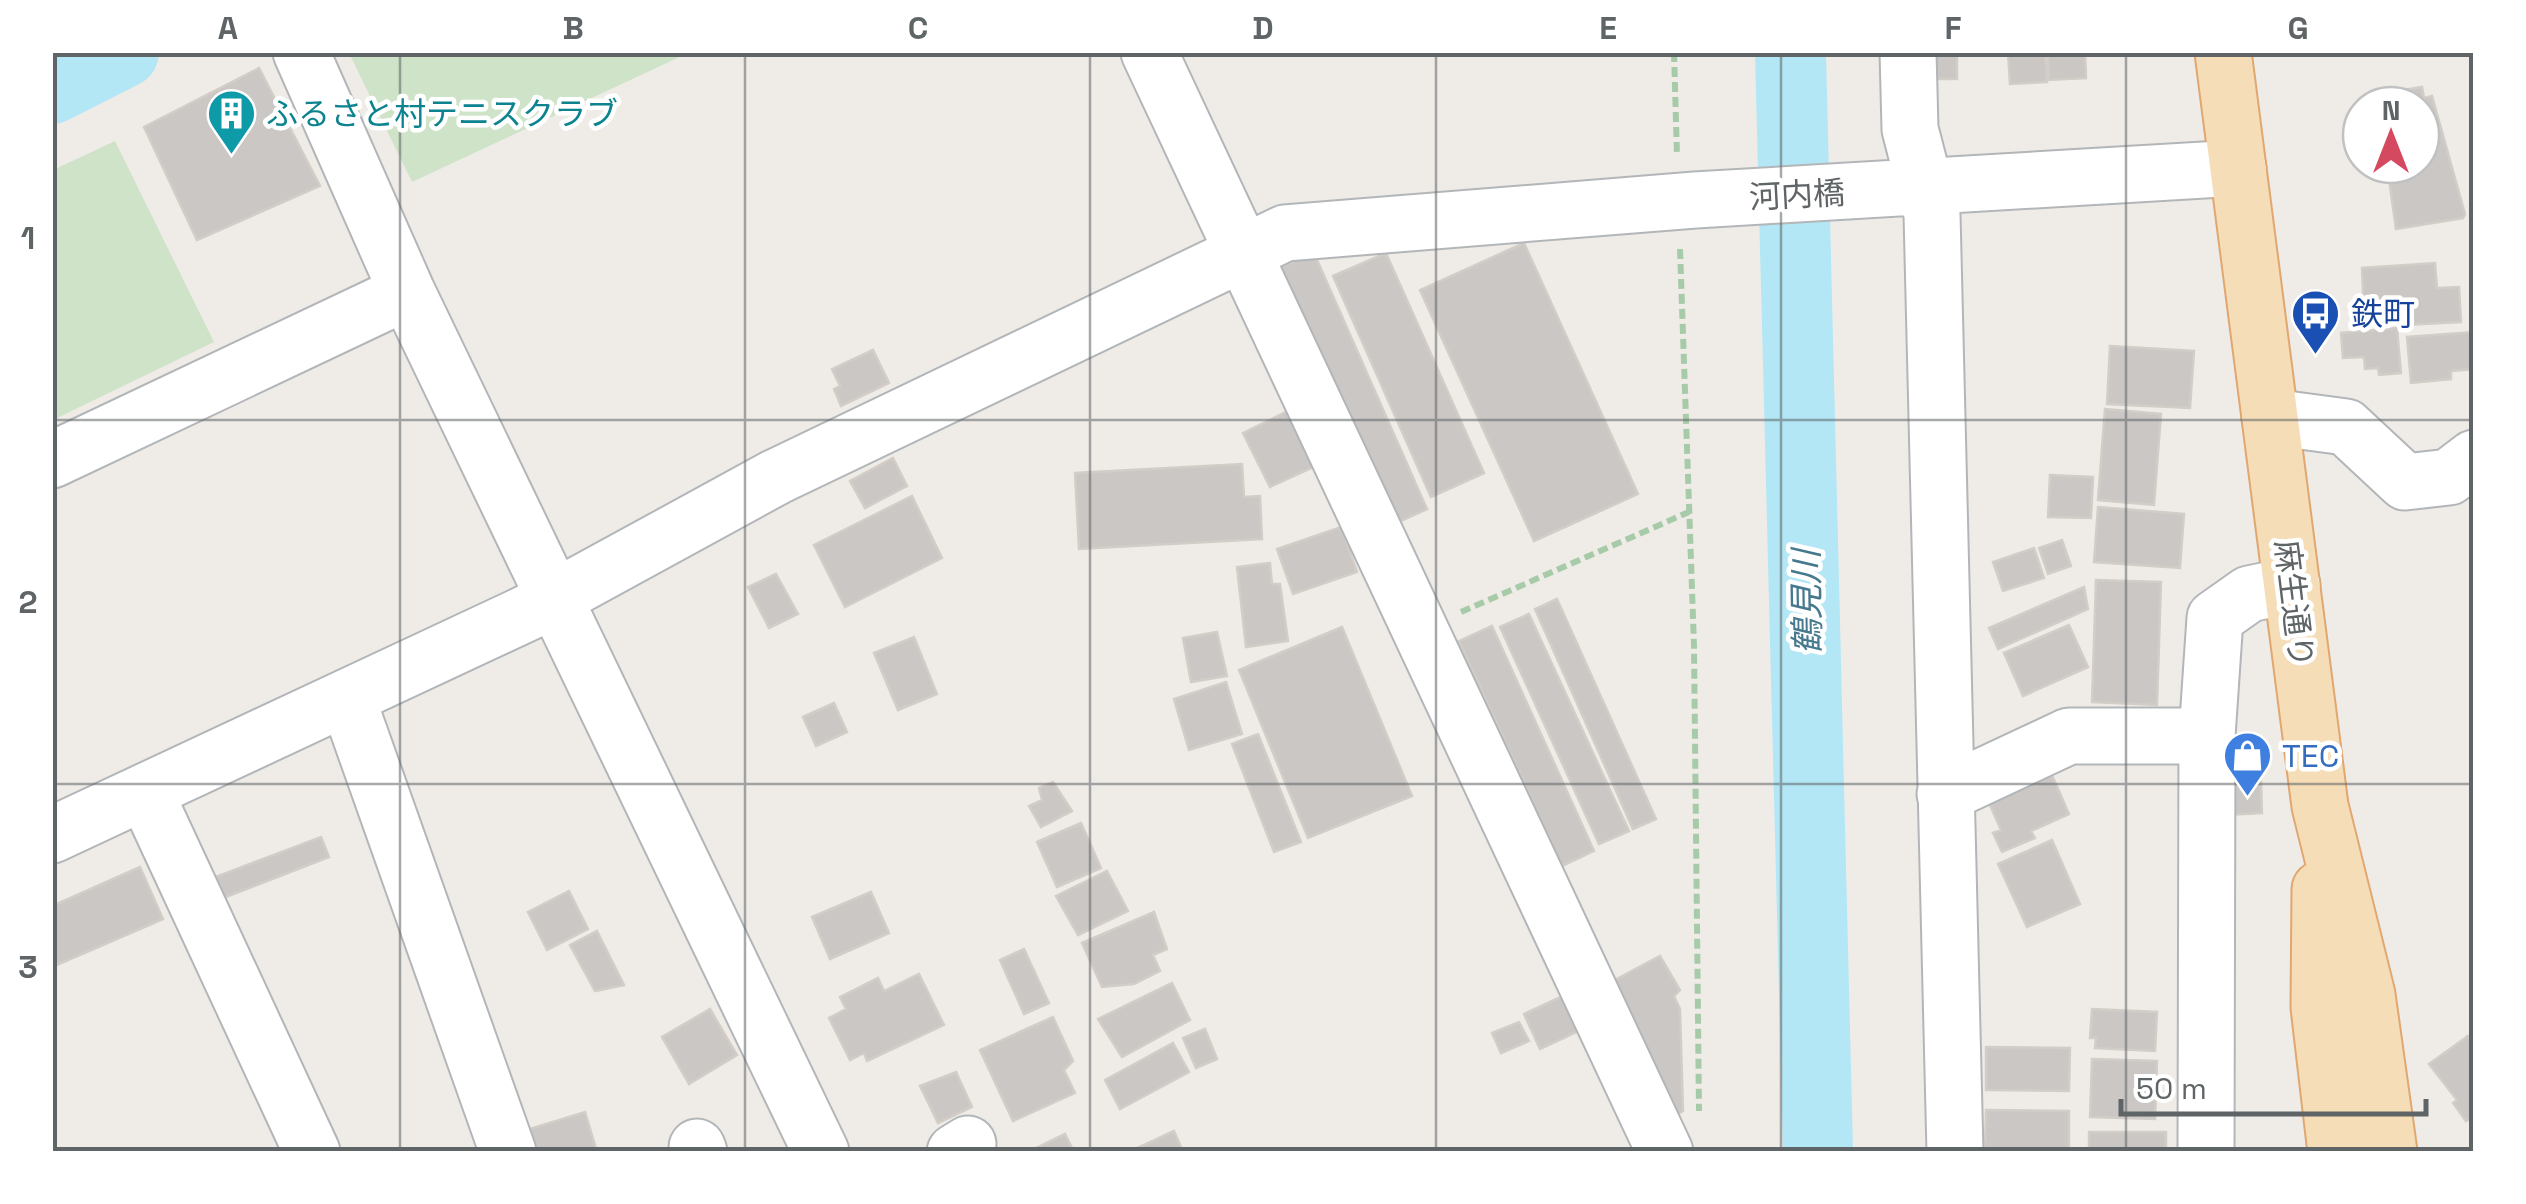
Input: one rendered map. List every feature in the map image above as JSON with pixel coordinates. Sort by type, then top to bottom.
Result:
[{"type":"main road","name":"麻生通り","points":[[2223,52],[2320,806],[2366,995],[2388,1152]]},
{"type":"main road","points":[[2320,806],[2318,1008],[2336,1152]]},
{"type":"street","points":[[301,52],[407,292],[821,1152]]},
{"type":"street","points":[[1149,52],[1418,631],[1682,1133]]},
{"type":"street","points":[[1908,52],[1913,188],[1932,214],[1956,1152]]},
{"type":"street","name":"河内橋","points":[[52,835],[556,599],[776,476],[1285,233],[1686,201],[2238,168]]},
{"type":"street","points":[[52,460],[407,292]]},
{"type":"street","points":[[2270,416],[2346,427],[2405,482],[2449,476],[2474,458]]},
{"type":"street","points":[[2206,1152],[2207,736],[2215,618],[2248,594],[2292,584]]},
{"type":"street","points":[[347,698],[508,1152]]},
{"type":"street","points":[[1946,794],[2070,736],[2207,736]]},
{"type":"street","points":[[145,792],[312,1152]]},
{"type":"path","points":[[1674,52],[1686,201],[1688,512],[1701,1037],[1682,1133]]},
{"type":"path","points":[[1418,631],[1688,512]]},
{"type":"green space","points":[[349,53],[688,53],[412,182]]},
{"type":"green space","points":[[115,141],[214,342],[53,420],[53,170]]},
{"type":"water","name":"鶴見川","points":[[1755,53],[1826,53],[1853,1151],[1783,1151]]},
{"type":"building","points":[[2008,52],[2045,52],[2047,82],[2010,84]]},
{"type":"building","points":[[2048,52],[2085,52],[2086,78],[2049,80]]},
{"type":"building","points":[[1920,53],[1957,54],[1957,79],[1920,79]]},
{"type":"building","name":"ふるさと村テニスクラブ","points":[[259,68],[320,186],[197,240],[144,127]]},
{"type":"building","points":[[2441,128],[2465,214],[2463,218],[2396,229],[2390,185],[2441,185]]},
{"type":"building","points":[[1524,243],[1638,494],[1534,541],[1420,290]]},
{"type":"building","points":[[1314,253],[1427,509],[1394,524],[1281,267]]},
{"type":"building","points":[[1386,253],[1484,473],[1431,497],[1333,276]]},
{"type":"building","points":[[2435,263],[2437,288],[2459,287],[2461,322],[2405,325],[2404,312],[2364,315],[2362,268]]},
{"type":"building","points":[[2397,328],[2401,373],[2379,375],[2378,368],[2365,369],[2364,357],[2343,358],[2341,333]]},
{"type":"building","points":[[2474,332],[2474,369],[2451,371],[2451,379],[2411,383],[2407,337]]},
{"type":"building","points":[[2110,346],[2194,351],[2190,408],[2107,404]]},
{"type":"building","points":[[873,350],[889,383],[841,406],[834,389],[840,386],[832,369]]},
{"type":"building","points":[[2105,409],[2161,414],[2154,505],[2098,500]]},
{"type":"building","points":[[1290,410],[1316,466],[1270,487],[1243,433]]},
{"type":"building","points":[[893,458],[907,486],[865,508],[850,481]]},
{"type":"building","points":[[1242,464],[1244,497],[1260,496],[1262,539],[1079,549],[1075,473]]},
{"type":"building","points":[[2050,475],[2093,477],[2091,518],[2048,517]]},
{"type":"building","points":[[912,496],[942,558],[845,607],[814,545]]},
{"type":"building","points":[[2098,507],[2184,514],[2180,568],[2094,562]]},
{"type":"building","points":[[1341,527],[1357,572],[1293,594],[1277,549]]},
{"type":"building","points":[[2062,540],[2071,566],[2048,574],[2039,548]]},
{"type":"building","points":[[2034,548],[2044,578],[2003,591],[1993,562]]},
{"type":"building","points":[[1270,563],[1272,584],[1280,584],[1288,641],[1246,647],[1237,567]]},
{"type":"building","points":[[776,574],[798,614],[769,628],[748,587]]},
{"type":"building","points":[[2096,580],[2161,582],[2157,705],[2092,702]]},
{"type":"building","points":[[2084,587],[2088,609],[1998,649],[1989,628]]},
{"type":"building","points":[[1557,599],[1656,819],[1633,829],[1535,609]]},
{"type":"building","points":[[1529,614],[1629,831],[1599,844],[1500,627]]},
{"type":"building","points":[[2069,625],[2088,667],[2023,696],[2004,653]]},
{"type":"building","points":[[1492,626],[1594,851],[1562,866],[1459,641]]},
{"type":"building","points":[[1342,627],[1412,796],[1308,838],[1239,670]]},
{"type":"building","points":[[1217,632],[1227,676],[1191,682],[1183,638]]},
{"type":"building","points":[[914,637],[937,694],[898,710],[874,653]]},
{"type":"building","points":[[1226,682],[1242,734],[1189,750],[1174,699]]},
{"type":"building","points":[[834,703],[847,732],[816,746],[803,717]]},
{"type":"building","points":[[1258,734],[1301,842],[1274,852],[1232,744]]},
{"type":"building","points":[[2052,775],[2069,814],[2031,831],[2035,838],[2002,852],[1993,833],[2001,830],[1989,803]]},
{"type":"building","points":[[1053,782],[1072,811],[1041,827],[1029,806],[1042,800],[1039,788]]},
{"type":"building","points":[[2261,782],[2262,813],[2225,815],[2226,783]]},
{"type":"building","points":[[1081,823],[1101,868],[1057,887],[1037,842]]},
{"type":"building","points":[[321,837],[329,857],[221,899],[213,878]]},
{"type":"building","points":[[2052,840],[2080,904],[2027,927],[1998,864]]},
{"type":"building","points":[[140,867],[163,919],[52,967],[52,906]]},
{"type":"building","points":[[1107,871],[1128,911],[1078,935],[1056,896]]},
{"type":"building","points":[[569,891],[588,929],[547,950],[528,912]]},
{"type":"building","points":[[871,892],[889,933],[830,959],[812,917]]},
{"type":"building","points":[[1154,912],[1167,949],[1153,955],[1160,971],[1134,984],[1102,987],[1082,943]]},
{"type":"building","points":[[597,931],[624,985],[595,991],[570,945]]},
{"type":"building","points":[[1024,949],[1049,1003],[1024,1014],[1000,960]]},
{"type":"building","points":[[1660,956],[1680,990],[1674,996],[1680,1009],[1683,1111],[1676,1115],[1611,982]]},
{"type":"building","points":[[919,974],[944,1025],[867,1061],[864,1053],[850,1060],[829,1018],[846,1009],[840,997],[878,978],[884,991]]},
{"type":"building","points":[[1172,983],[1190,1020],[1122,1057],[1098,1019]]},
{"type":"building","points":[[1563,996],[1579,1031],[1540,1049],[1524,1014]]},
{"type":"building","points":[[710,1009],[737,1055],[689,1084],[662,1037]]},
{"type":"building","points":[[2092,1009],[2157,1012],[2155,1051],[2095,1048],[2096,1038],[2090,1038]]},
{"type":"building","points":[[1053,1017],[1073,1061],[1064,1070],[1075,1093],[1013,1121],[980,1050]]},
{"type":"building","points":[[1519,1022],[1529,1041],[1501,1053],[1492,1033]]},
{"type":"building","points":[[1205,1029],[1217,1059],[1196,1068],[1183,1038]]},
{"type":"building","points":[[2468,1036],[2474,1043],[2474,1116],[2466,1121],[2453,1103],[2457,1100],[2429,1064]]},
{"type":"building","points":[[1173,1043],[1189,1072],[1120,1109],[1105,1080]]},
{"type":"building","points":[[1986,1047],[2070,1048],[2069,1091],[1986,1090]]},
{"type":"building","points":[[2092,1059],[2157,1061],[2155,1119],[2090,1117]]},
{"type":"building","points":[[956,1072],[972,1107],[938,1123],[920,1086]]},
{"type":"building","points":[[1986,1110],[2069,1111],[2069,1152],[1985,1152]]},
{"type":"building","points":[[585,1112],[597,1152],[530,1152],[523,1131]]},
{"type":"building","points":[[1174,1131],[1183,1152],[1129,1152]]},
{"type":"building","points":[[2089,1132],[2166,1132],[2166,1152],[2089,1152]]},
{"type":"building","points":[[1065,1134],[1074,1152],[1033,1152],[1032,1150]]},
{"type":"waterway","points":[[52,88],[123,52]]},
{"type":"place","name":"ふるさと村テニスクラブ","points":[[231,156]]},
{"type":"place","name":"鉄町","points":[[2316,356]]},
{"type":"place","name":"TEC","points":[[2247,798]]}]
